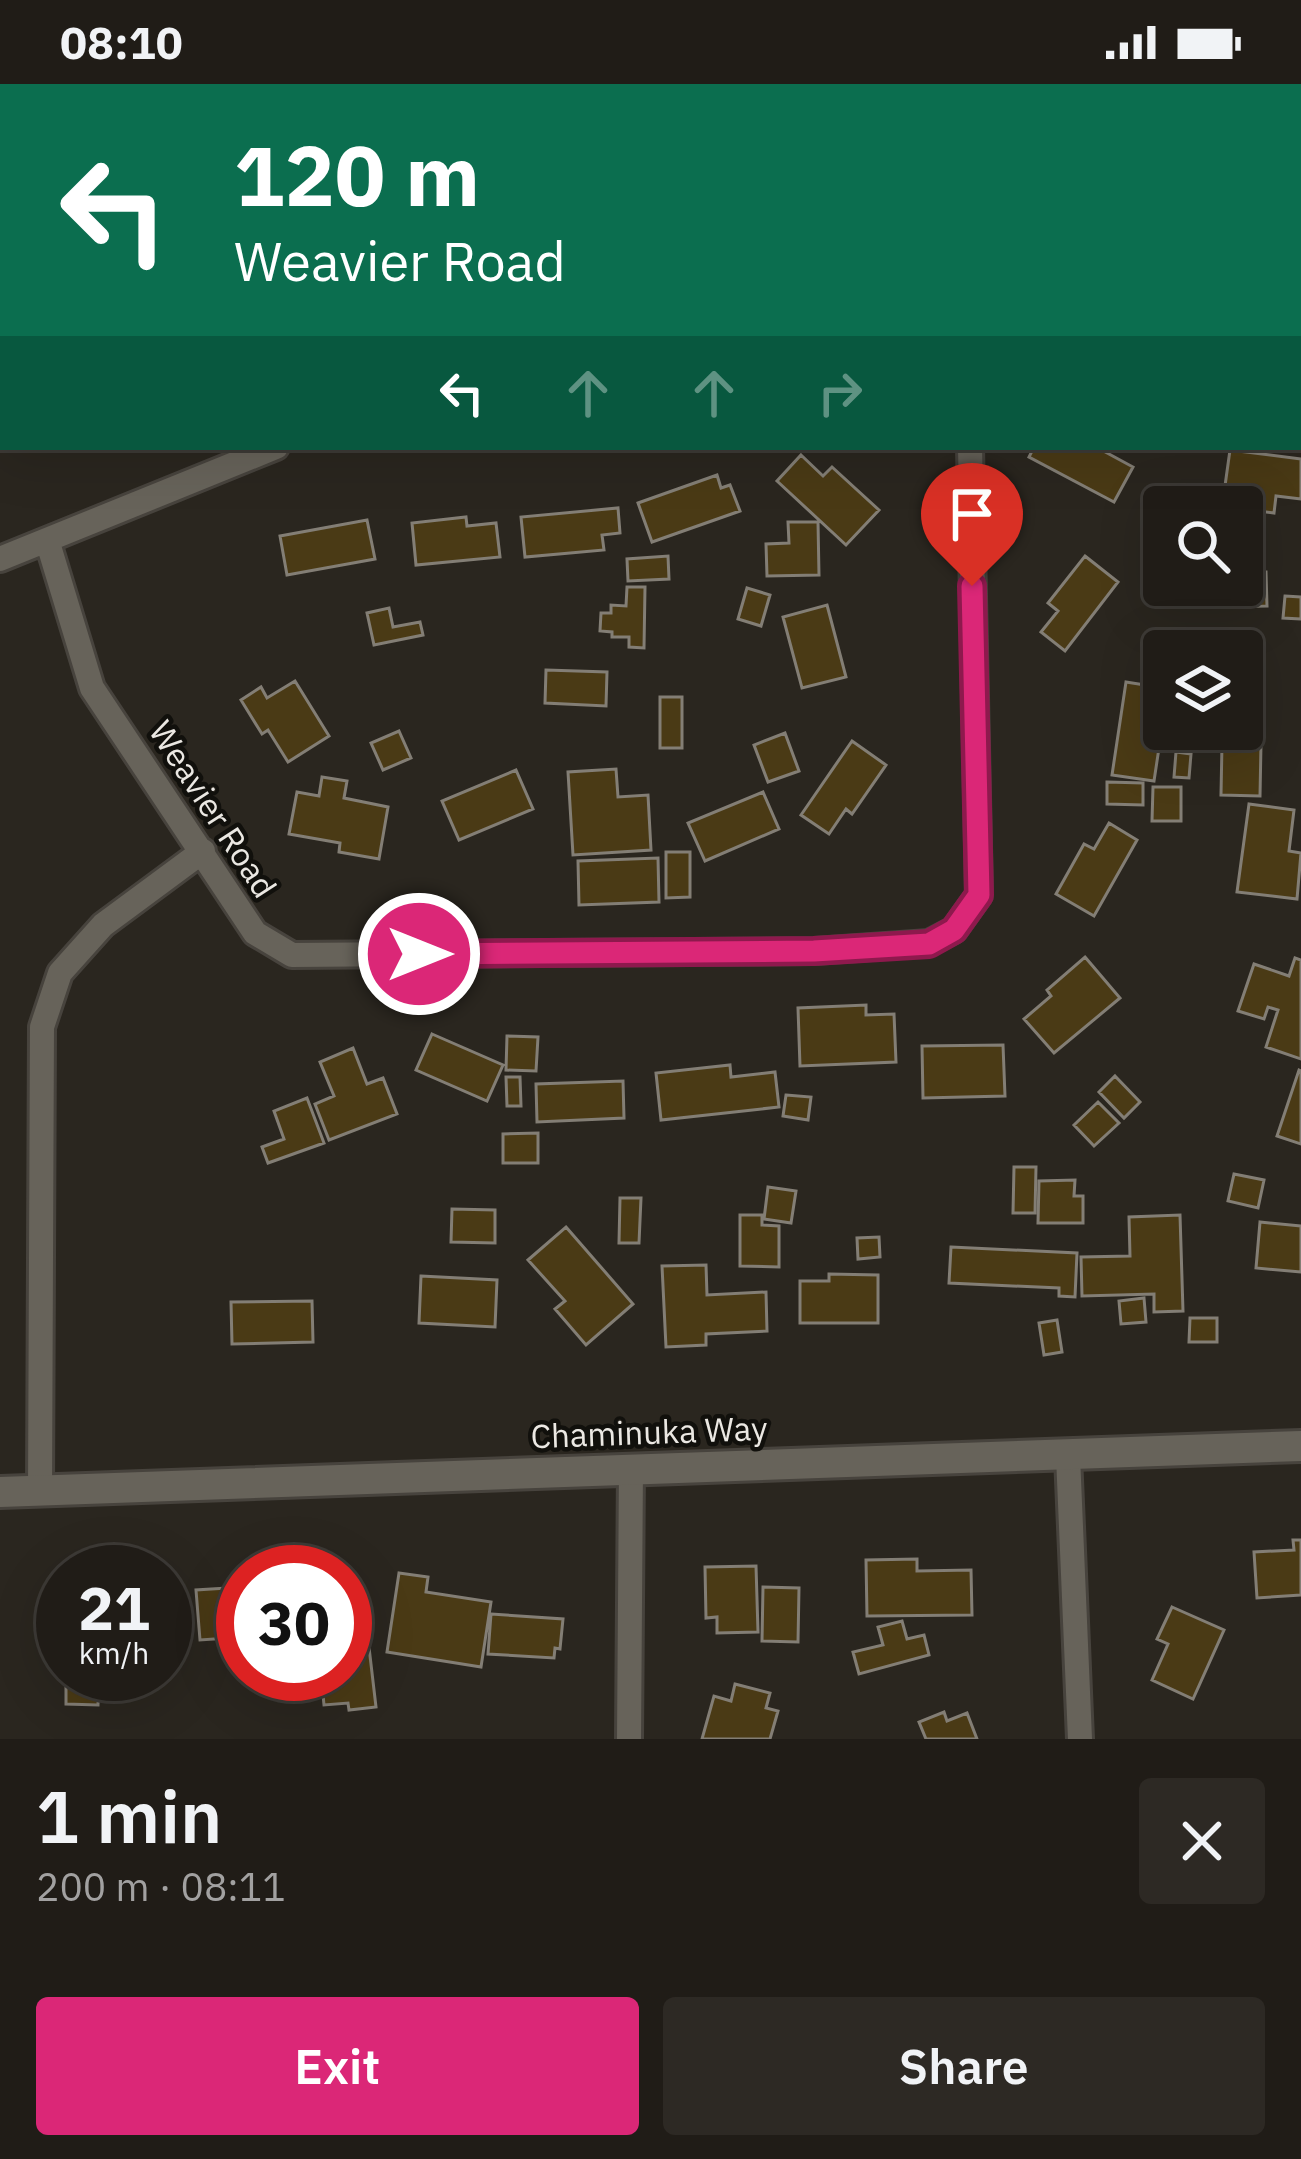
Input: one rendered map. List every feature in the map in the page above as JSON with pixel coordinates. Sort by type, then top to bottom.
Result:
[{"type":"street","points":[[0,559],[269,450]]},
{"type":"street","name":"Weavier Road","points":[[48,543],[92,688],[255,933],[292,955],[814,951],[929,944],[970,912],[979,895],[970,450]]},
{"type":"street","points":[[40,1491],[42,1027],[60,973],[103,925],[203,851]]},
{"type":"street","name":"Chaminuka Way","points":[[0,1492],[1301,1446]]},
{"type":"street","points":[[1068,1456],[1080,1739]]},
{"type":"street","points":[[629,1739],[631,1467]]},
{"type":"building","points":[[1032,450],[1102,450],[1133,467],[1114,502],[1029,457]]},
{"type":"building","points":[[1230,450],[1301,459],[1301,499],[1276,496],[1274,513],[1263,512],[1263,486],[1225,486]]},
{"type":"building","points":[[801,455],[823,476],[832,467],[879,510],[846,545],[777,481]]},
{"type":"building","points":[[717,475],[721,488],[730,485],[740,511],[652,542],[638,503]]},
{"type":"building","points":[[618,508],[620,533],[602,535],[604,550],[525,557],[521,517]]},
{"type":"building","points":[[466,517],[467,526],[496,523],[500,557],[416,565],[412,523]]},
{"type":"building","points":[[367,520],[375,559],[287,575],[280,536]]},
{"type":"building","points":[[788,522],[818,522],[819,575],[767,576],[766,544],[789,543]]},
{"type":"building","points":[[668,556],[669,579],[628,581],[627,559]]},
{"type":"building","points":[[1085,556],[1118,582],[1065,651],[1041,632],[1058,611],[1048,603]]},
{"type":"building","points":[[1266,572],[1267,606],[1214,607],[1263,606]]},
{"type":"building","points":[[627,587],[645,587],[644,648],[629,647],[629,637],[600,631],[601,613],[611,613],[611,605],[626,606]]},
{"type":"building","points":[[747,588],[770,595],[761,626],[738,619]]},
{"type":"building","points":[[1285,596],[1301,597],[1301,619],[1283,618]]},
{"type":"building","points":[[827,605],[846,677],[802,688],[783,617]]},
{"type":"building","points":[[389,608],[393,627],[420,622],[423,635],[374,645],[367,613]]},
{"type":"building","points":[[546,670],[607,672],[606,706],[545,703]]},
{"type":"building","points":[[295,681],[329,736],[288,762],[268,730],[262,734],[241,700],[261,687],[267,698]]},
{"type":"building","points":[[1126,682],[1143,685],[1143,750],[1159,750],[1154,781],[1112,775]]},
{"type":"building","points":[[660,697],[682,697],[682,748],[660,748]]},
{"type":"building","points":[[399,731],[411,758],[383,770],[371,743]]},
{"type":"building","points":[[785,733],[799,771],[768,782],[754,745]]},
{"type":"building","points":[[852,741],[886,765],[852,814],[846,809],[829,834],[801,815]]},
{"type":"building","points":[[1222,750],[1261,750],[1260,796],[1221,795]]},
{"type":"building","points":[[1176,752],[1191,754],[1189,778],[1174,777]]},
{"type":"building","points":[[616,769],[618,797],[648,795],[651,850],[573,855],[568,772]]},
{"type":"building","points":[[516,770],[533,809],[459,840],[442,801]]},
{"type":"building","points":[[322,777],[347,781],[344,798],[388,807],[379,859],[339,852],[340,843],[289,834],[297,792],[319,796]]},
{"type":"building","points":[[1107,782],[1143,783],[1143,805],[1107,804]]},
{"type":"building","points":[[1153,787],[1181,787],[1181,821],[1152,821]]},
{"type":"building","points":[[763,792],[779,829],[705,861],[688,823]]},
{"type":"building","points":[[1249,804],[1294,810],[1289,851],[1301,853],[1297,899],[1237,892]]},
{"type":"building","points":[[1109,823],[1137,840],[1094,916],[1056,894],[1084,844],[1094,849]]},
{"type":"building","points":[[666,852],[690,852],[690,897],[666,898]]},
{"type":"building","points":[[658,858],[659,902],[579,905],[578,861]]},
{"type":"building","points":[[1085,957],[1120,998],[1054,1053],[1024,1019],[1051,996],[1047,990]]},
{"type":"building","points":[[1295,958],[1301,960],[1301,1059],[1266,1047],[1278,1010],[1268,1007],[1264,1019],[1238,1011],[1254,964],[1289,976]]},
{"type":"building","points":[[866,1005],[866,1015],[894,1014],[896,1062],[800,1066],[798,1008]]},
{"type":"building","points":[[432,1034],[503,1065],[487,1101],[416,1070]]},
{"type":"building","points":[[507,1036],[538,1037],[536,1071],[506,1070]]},
{"type":"building","points":[[1003,1045],[1005,1096],[923,1098],[922,1046]]},
{"type":"building","points":[[353,1048],[367,1084],[383,1078],[397,1114],[329,1140],[315,1104],[334,1096],[320,1062]]},
{"type":"building","points":[[730,1065],[731,1077],[775,1072],[779,1107],[661,1120],[656,1073]]},
{"type":"building","points":[[1301,1071],[1301,1144],[1277,1136]]},
{"type":"building","points":[[1115,1076],[1140,1102],[1124,1118],[1099,1092]]},
{"type":"building","points":[[506,1077],[520,1077],[521,1106],[507,1106]]},
{"type":"building","points":[[623,1081],[624,1118],[537,1122],[536,1084]]},
{"type":"building","points":[[786,1095],[811,1097],[808,1120],[783,1116]]},
{"type":"building","points":[[307,1098],[324,1143],[268,1163],[262,1147],[284,1139],[274,1111]]},
{"type":"building","points":[[1098,1102],[1119,1123],[1094,1146],[1074,1125]]},
{"type":"building","points":[[538,1133],[538,1163],[503,1163],[503,1134]]},
{"type":"building","points":[[1014,1167],[1036,1167],[1035,1213],[1013,1213]]},
{"type":"building","points":[[1234,1174],[1264,1180],[1258,1208],[1228,1201]]},
{"type":"building","points":[[1075,1180],[1074,1196],[1083,1196],[1083,1223],[1038,1223],[1039,1181]]},
{"type":"building","points":[[768,1187],[796,1191],[791,1223],[764,1219]]},
{"type":"building","points":[[620,1198],[641,1198],[639,1243],[619,1243]]},
{"type":"building","points":[[452,1209],[495,1210],[495,1243],[451,1242]]},
{"type":"building","points":[[740,1215],[762,1215],[762,1225],[779,1226],[779,1267],[740,1266]]},
{"type":"building","points":[[1180,1215],[1183,1311],[1154,1312],[1154,1294],[1082,1296],[1081,1257],[1130,1256],[1129,1217]]},
{"type":"building","points":[[1260,1222],[1301,1226],[1301,1272],[1256,1268]]},
{"type":"building","points":[[566,1227],[633,1304],[586,1345],[555,1309],[565,1301],[528,1260]]},
{"type":"building","points":[[879,1237],[880,1257],[858,1259],[857,1238]]},
{"type":"building","points":[[951,1247],[1077,1253],[1075,1297],[1059,1296],[1059,1288],[949,1283]]},
{"type":"building","points":[[706,1265],[707,1295],[766,1292],[767,1331],[706,1334],[706,1345],[666,1347],[662,1266]]},
{"type":"building","points":[[829,1274],[878,1275],[878,1323],[800,1323],[800,1281],[829,1281]]},
{"type":"building","points":[[421,1276],[497,1280],[495,1327],[419,1323]]},
{"type":"building","points":[[1144,1298],[1146,1322],[1121,1324],[1119,1301]]},
{"type":"building","points":[[312,1301],[313,1342],[232,1344],[231,1302]]},
{"type":"building","points":[[1190,1318],[1217,1318],[1217,1342],[1189,1342]]},
{"type":"building","points":[[1057,1320],[1062,1352],[1044,1355],[1039,1323]]},
{"type":"building","points":[[1293,1540],[1301,1540],[1301,1595],[1257,1598],[1254,1552],[1294,1550]]},
{"type":"building","points":[[917,1559],[917,1571],[971,1570],[972,1615],[867,1616],[866,1560]]},
{"type":"building","points":[[756,1566],[758,1632],[717,1633],[717,1617],[706,1618],[705,1567]]},
{"type":"building","points":[[399,1573],[428,1577],[426,1592],[491,1602],[481,1667],[387,1652]]},
{"type":"building","points":[[763,1587],[799,1588],[798,1642],[762,1641]]},
{"type":"building","points":[[216,1589],[216,1639],[200,1640],[196,1590]]},
{"type":"building","points":[[1172,1607],[1224,1630],[1193,1699],[1152,1680],[1168,1644],[1157,1639]]},
{"type":"building","points":[[491,1614],[563,1619],[560,1649],[555,1648],[554,1658],[488,1654]]},
{"type":"building","points":[[902,1621],[907,1639],[924,1635],[929,1655],[859,1674],[853,1652],[883,1645],[878,1627]]},
{"type":"building","points":[[372,1673],[376,1707],[349,1710],[348,1703],[324,1705],[324,1701],[372,1701]]},
{"type":"building","points":[[735,1684],[770,1693],[766,1708],[778,1711],[770,1739],[702,1739],[714,1696],[731,1701]]},
{"type":"building","points":[[66,1701],[98,1701],[98,1705]]},
{"type":"building","points":[[944,1712],[947,1721],[967,1713],[977,1739],[926,1739],[919,1722]]},
{"type":"route","points":[[419,954],[814,951],[929,944],[954,930],[979,895],[972,586]]}]
